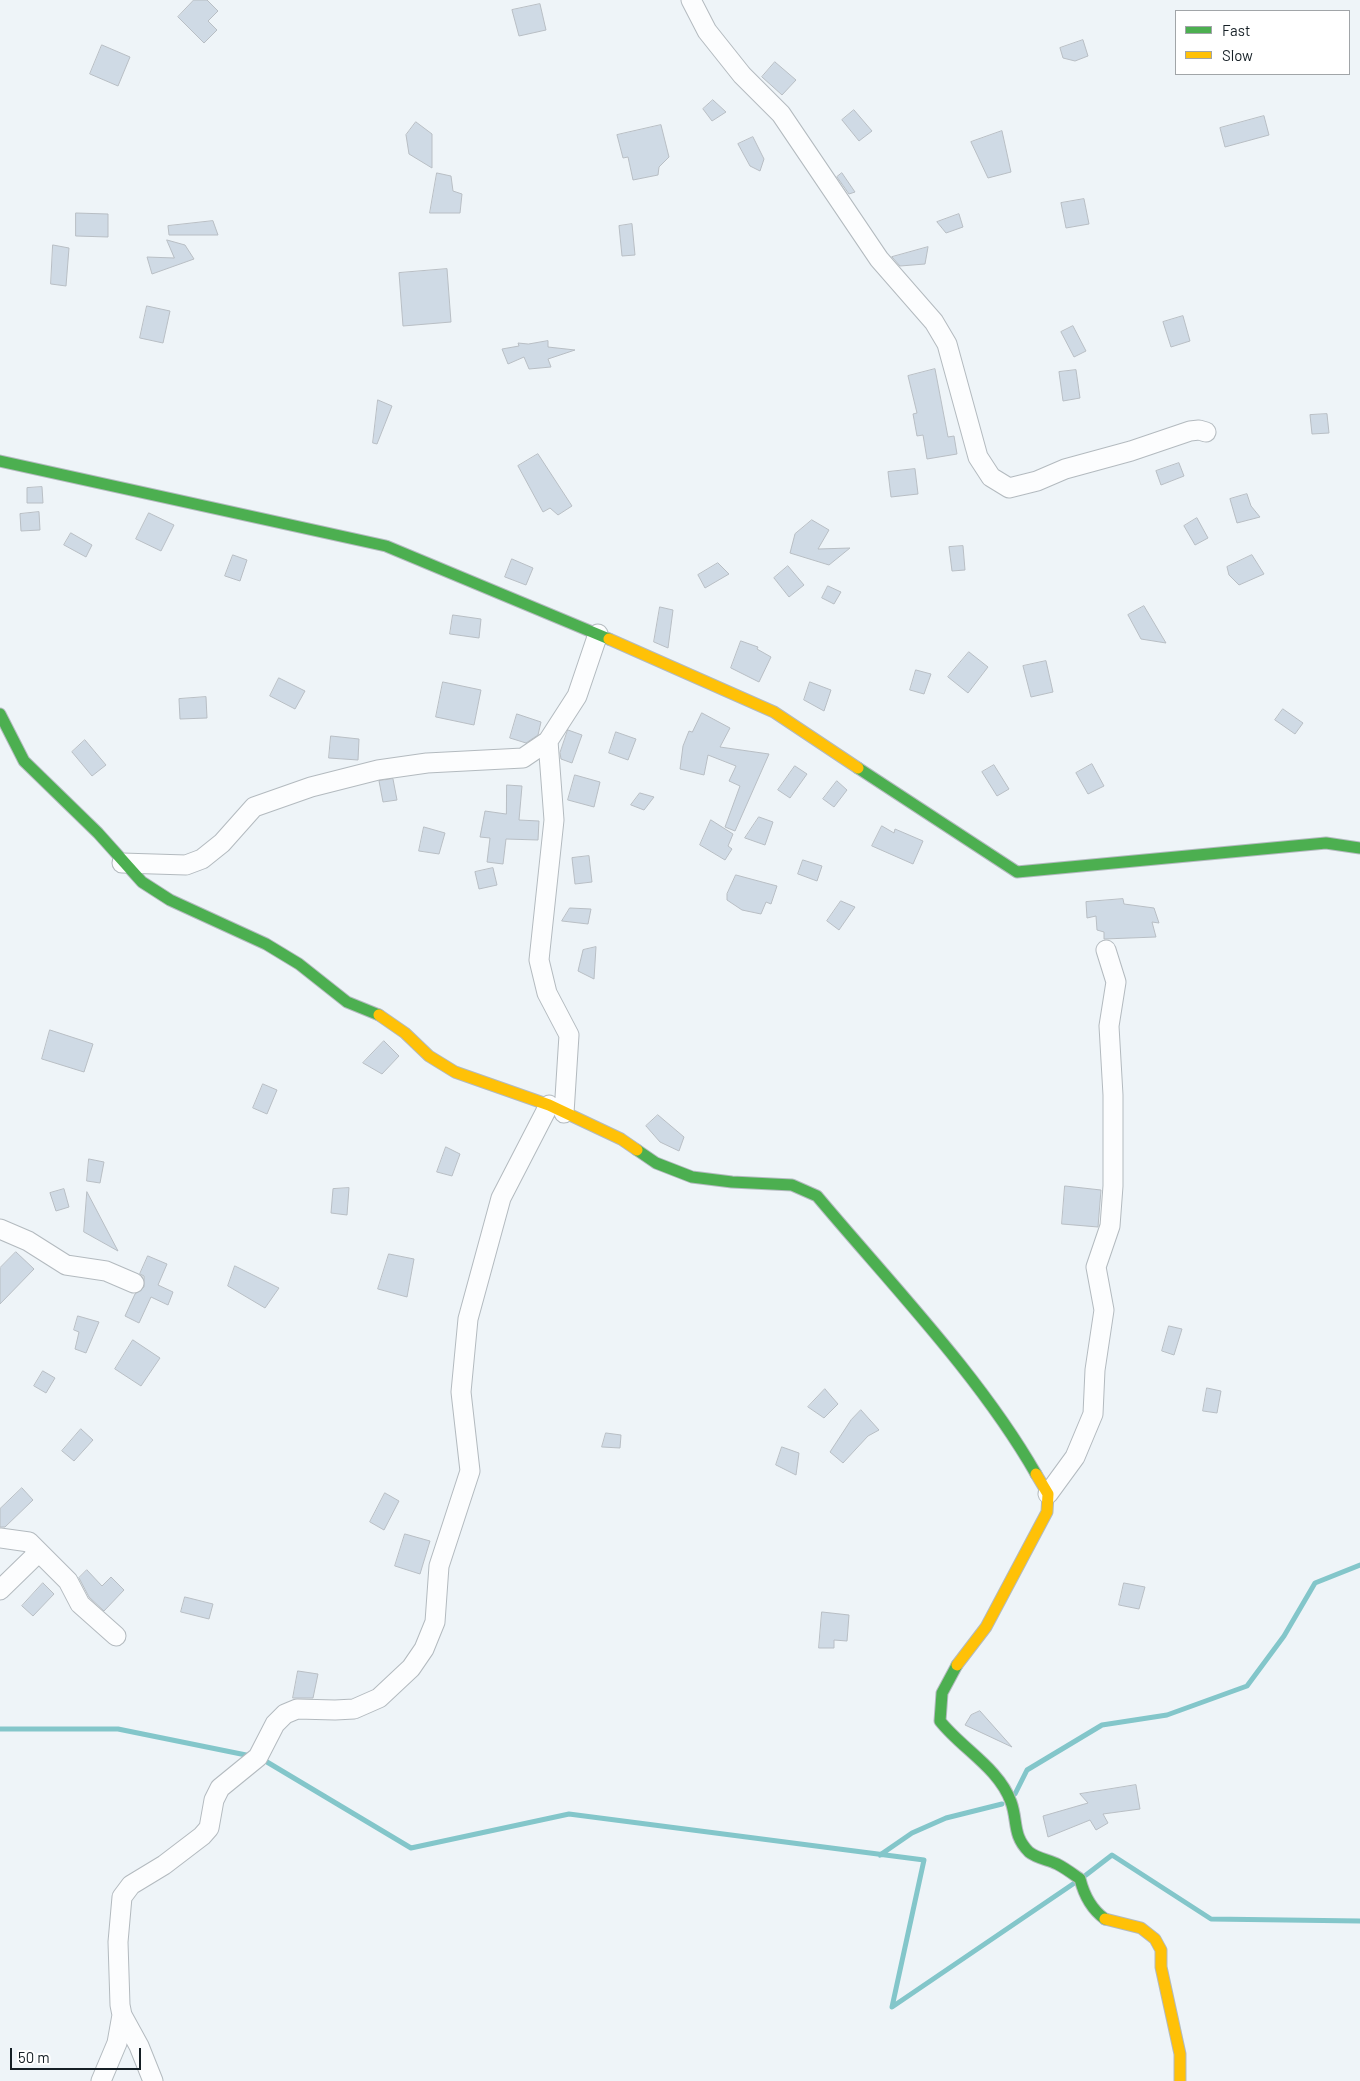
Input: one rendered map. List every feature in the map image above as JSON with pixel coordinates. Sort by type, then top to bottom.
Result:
[{"type":"street","points":[[691,0],[707,31],[742,75],[781,114],[879,259],[934,322],[947,344],[978,457],[991,477],[1009,488],[1037,481],[1065,469],[1131,451],[1190,431],[1199,430],[1206,432]]},
{"type":"street","points":[[0,461],[386,546],[687,672],[774,712],[1017,872],[1326,843],[1360,848]]},
{"type":"street","points":[[122,863],[179,865],[202,859],[222,842],[254,806],[311,787],[378,770],[426,763],[523,758],[548,741],[577,696],[598,634]]},
{"type":"street","points":[[0,714],[24,761],[108,844],[122,863],[142,882],[170,900],[266,944],[299,964],[347,1002],[385,1019],[405,1033],[429,1056],[455,1072],[556,1109],[621,1140],[656,1163],[692,1177],[732,1182],[792,1185],[817,1196],[952,1356],[1019,1444],[1048,1494]]},
{"type":"street","points":[[153,2081],[139,2046],[122,2015],[120,2005],[118,1942],[122,1897],[131,1885],[164,1865],[202,1836],[209,1828],[214,1800],[220,1788],[258,1757],[276,1724],[285,1714],[297,1709],[354,1709],[379,1698],[411,1668],[424,1649],[435,1622],[439,1566],[470,1471],[460,1392],[468,1319],[501,1198],[556,1109],[569,1035],[547,992],[539,960],[554,820],[548,741]]},
{"type":"street","points":[[1106,950],[1116,982],[1109,1026],[1113,1095],[1111,1218],[1096,1267],[1104,1310],[1095,1370],[1093,1414],[1075,1457],[1048,1494],[1047,1512],[986,1627],[956,1666],[942,1693],[940,1721],[951,1735],[974,1754],[995,1776],[1011,1802],[1018,1838],[1030,1853],[1059,1865],[1080,1879],[1084,1896],[1099,1915],[1108,1921],[1141,1928],[1155,1939],[1161,1950],[1161,1967],[1180,2054],[1180,2081]]},
{"type":"street","points":[[0,1229],[28,1241],[66,1264],[106,1271],[134,1283]]},
{"type":"street","points":[[0,1538],[29,1542],[68,1581],[80,1604],[116,1636]]},
{"type":"street","points":[[0,1590],[39,1552]]},
{"type":"street","points":[[101,2081],[117,2043],[122,2015]]},
{"type":"building","points":[[194,0],[207,0],[218,11],[208,21],[217,30],[204,43],[178,17]]},
{"type":"building","points":[[540,4],[546,30],[519,36],[512,10]]},
{"type":"building","points":[[1083,40],[1088,56],[1075,61],[1063,58],[1060,48]]},
{"type":"building","points":[[102,45],[130,57],[118,86],[90,74]]},
{"type":"building","points":[[775,62],[796,80],[782,95],[762,77]]},
{"type":"building","points":[[713,100],[726,112],[712,121],[703,109]]},
{"type":"building","points":[[854,110],[872,131],[859,141],[842,120]]},
{"type":"building","points":[[1264,116],[1269,135],[1225,147],[1220,128]]},
{"type":"building","points":[[416,122],[432,134],[432,168],[409,154],[406,135]]},
{"type":"building","points":[[661,125],[669,157],[659,167],[658,175],[633,180],[628,157],[623,158],[617,135]]},
{"type":"building","points":[[1002,131],[1011,172],[988,178],[971,142]]},
{"type":"building","points":[[753,137],[764,159],[760,171],[750,166],[738,144]]},
{"type":"building","points":[[437,173],[451,176],[453,191],[462,194],[460,213],[430,213]]},
{"type":"building","points":[[842,173],[855,192],[849,194],[837,177]]},
{"type":"building","points":[[1084,199],[1089,224],[1066,228],[1061,203]]},
{"type":"building","points":[[76,213],[108,214],[108,237],[76,236]]},
{"type":"building","points":[[959,214],[963,227],[946,233],[937,222]]},
{"type":"building","points":[[213,221],[218,235],[169,235],[168,226]]},
{"type":"building","points":[[632,224],[635,255],[622,256],[619,226]]},
{"type":"building","points":[[167,240],[185,245],[194,259],[152,274],[147,257],[174,258]]},
{"type":"building","points":[[53,245],[69,248],[66,286],[51,284]]},
{"type":"building","points":[[928,247],[925,264],[900,266],[892,257]]},
{"type":"building","points":[[447,269],[451,322],[403,326],[399,273]]},
{"type":"building","points":[[147,306],[170,311],[163,343],[140,338]]},
{"type":"building","points":[[1183,316],[1190,341],[1171,347],[1163,322]]},
{"type":"building","points":[[1073,326],[1086,351],[1074,357],[1061,332]]},
{"type":"building","points":[[548,341],[548,347],[575,350],[548,359],[551,367],[529,369],[524,357],[508,364],[502,349],[519,346],[518,343],[528,344]]},
{"type":"building","points":[[935,369],[948,437],[954,436],[957,454],[927,459],[923,435],[917,436],[913,414],[917,413],[908,376]]},
{"type":"building","points":[[1076,370],[1080,398],[1063,401],[1059,372]]},
{"type":"building","points":[[378,400],[392,406],[377,444],[373,443]]},
{"type":"building","points":[[1327,414],[1329,433],[1312,434],[1310,415]]},
{"type":"building","points":[[538,454],[572,506],[558,515],[550,508],[543,512],[518,466]]},
{"type":"building","points":[[1179,463],[1184,476],[1161,485],[1156,471]]},
{"type":"building","points":[[915,469],[918,494],[891,497],[888,472]]},
{"type":"building","points":[[42,487],[43,503],[27,503],[27,488]]},
{"type":"building","points":[[1247,494],[1251,506],[1260,517],[1237,523],[1230,499]]},
{"type":"building","points":[[39,512],[40,530],[21,531],[20,514]]},
{"type":"building","points":[[149,513],[174,525],[161,551],[136,539]]},
{"type":"building","points":[[1197,518],[1208,538],[1195,545],[1184,526]]},
{"type":"building","points":[[812,520],[829,530],[818,549],[850,548],[829,565],[790,553],[795,534]]},
{"type":"building","points":[[71,533],[92,545],[86,557],[64,545]]},
{"type":"building","points":[[963,546],[965,570],[952,571],[949,547]]},
{"type":"building","points":[[233,555],[247,560],[240,581],[225,576]]},
{"type":"building","points":[[1252,555],[1264,574],[1239,585],[1229,575],[1227,567]]},
{"type":"building","points":[[512,559],[533,568],[526,585],[505,577]]},
{"type":"building","points":[[718,563],[729,574],[705,588],[698,575]]},
{"type":"building","points":[[788,566],[804,585],[789,597],[774,578]]},
{"type":"building","points":[[828,586],[841,592],[834,604],[822,598]]},
{"type":"building","points":[[1144,606],[1166,643],[1141,639],[1128,615]]},
{"type":"building","points":[[660,607],[673,610],[668,648],[654,642]]},
{"type":"building","points":[[453,615],[481,619],[479,638],[450,634]]},
{"type":"building","points":[[741,641],[758,647],[757,649],[771,657],[759,682],[731,668]]},
{"type":"building","points":[[969,652],[988,667],[968,693],[948,677]]},
{"type":"building","points":[[1046,661],[1053,692],[1031,697],[1023,666]]},
{"type":"building","points":[[916,670],[931,674],[924,694],[910,690]]},
{"type":"building","points":[[279,678],[305,691],[295,709],[270,696]]},
{"type":"building","points":[[443,682],[481,690],[474,725],[436,717]]},
{"type":"building","points":[[810,682],[831,690],[824,711],[804,700]]},
{"type":"building","points":[[206,697],[207,718],[180,719],[179,699]]},
{"type":"building","points":[[1283,709],[1303,723],[1295,734],[1275,720]]},
{"type":"building","points":[[702,713],[730,728],[720,747],[769,754],[735,831],[725,827],[740,786],[729,781],[736,766],[708,755],[704,775],[680,769],[683,746],[689,731],[692,732]]},
{"type":"building","points":[[517,714],[541,722],[538,735],[526,743],[510,738]]},
{"type":"building","points":[[568,730],[582,735],[572,763],[561,759],[560,753]]},
{"type":"building","points":[[616,732],[636,739],[628,760],[609,753]]},
{"type":"building","points":[[331,736],[359,739],[358,760],[329,758]]},
{"type":"building","points":[[85,740],[106,765],[92,776],[72,752]]},
{"type":"building","points":[[1092,764],[1104,786],[1088,794],[1076,773]]},
{"type":"building","points":[[994,765],[1009,789],[997,796],[982,772]]},
{"type":"building","points":[[795,766],[807,774],[790,798],[778,790]]},
{"type":"building","points":[[575,775],[600,782],[594,807],[568,800]]},
{"type":"building","points":[[393,779],[397,800],[383,802],[379,781]]},
{"type":"building","points":[[837,781],[847,790],[834,807],[823,799]]},
{"type":"building","points":[[507,785],[522,786],[519,820],[539,821],[538,840],[506,839],[503,864],[487,862],[490,838],[480,837],[485,811],[506,814]]},
{"type":"building","points":[[640,793],[654,797],[644,810],[631,805]]},
{"type":"building","points":[[759,817],[773,822],[765,845],[745,838]]},
{"type":"building","points":[[711,820],[733,834],[728,846],[732,849],[725,860],[700,845]]},
{"type":"building","points":[[882,826],[894,833],[895,829],[923,841],[913,864],[872,846]]},
{"type":"building","points":[[424,827],[445,833],[439,854],[419,851]]},
{"type":"building","points":[[589,856],[592,882],[575,884],[572,858]]},
{"type":"building","points":[[803,860],[822,866],[817,881],[798,874]]},
{"type":"building","points":[[493,868],[497,885],[479,889],[475,872]]},
{"type":"building","points":[[736,875],[777,886],[771,904],[766,902],[761,914],[742,910],[727,900],[727,894]]},
{"type":"building","points":[[1123,899],[1124,904],[1154,908],[1159,923],[1152,922],[1156,937],[1104,939],[1104,932],[1097,930],[1096,916],[1087,918],[1086,902]]},
{"type":"building","points":[[841,901],[855,907],[839,930],[827,921]]},
{"type":"building","points":[[570,908],[591,909],[588,924],[562,921]]},
{"type":"building","points":[[596,947],[594,979],[578,971],[583,950]]},
{"type":"building","points":[[50,1030],[93,1044],[84,1072],[42,1059]]},
{"type":"building","points":[[384,1041],[399,1056],[382,1074],[363,1063]]},
{"type":"building","points":[[263,1084],[277,1090],[267,1114],[253,1108]]},
{"type":"building","points":[[658,1115],[684,1137],[679,1151],[660,1142],[646,1126]]},
{"type":"building","points":[[446,1147],[460,1154],[452,1176],[437,1172]]},
{"type":"building","points":[[89,1159],[104,1162],[100,1183],[87,1181]]},
{"type":"building","points":[[1065,1186],[1101,1190],[1098,1227],[1062,1224]]},
{"type":"building","points":[[349,1188],[347,1215],[331,1213],[333,1189]]},
{"type":"building","points":[[64,1189],[69,1207],[56,1211],[50,1193]]},
{"type":"building","points":[[87,1192],[118,1251],[84,1232]]},
{"type":"building","points":[[16,1252],[34,1269],[0,1304],[0,1268]]},
{"type":"building","points":[[389,1254],[414,1259],[407,1297],[378,1289]]},
{"type":"building","points":[[148,1256],[167,1264],[158,1285],[173,1292],[168,1305],[151,1297],[139,1323],[125,1316],[135,1294],[144,1287],[144,1276],[140,1274]]},
{"type":"building","points":[[235,1266],[279,1288],[265,1308],[228,1286]]},
{"type":"building","points":[[78,1316],[99,1322],[86,1353],[75,1349],[79,1332],[74,1330]]},
{"type":"building","points":[[1169,1326],[1182,1329],[1174,1355],[1162,1351]]},
{"type":"building","points":[[133,1340],[160,1358],[141,1386],[115,1369]]},
{"type":"building","points":[[43,1371],[55,1378],[46,1393],[34,1386]]},
{"type":"building","points":[[1207,1388],[1221,1391],[1217,1413],[1203,1411]]},
{"type":"building","points":[[825,1389],[838,1404],[824,1418],[808,1407]]},
{"type":"building","points":[[861,1410],[879,1430],[868,1436],[843,1463],[830,1452],[851,1420]]},
{"type":"building","points":[[81,1429],[93,1440],[74,1461],[62,1451]]},
{"type":"building","points":[[606,1433],[621,1435],[620,1448],[602,1447]]},
{"type":"building","points":[[782,1447],[799,1453],[796,1475],[776,1465]]},
{"type":"building","points":[[22,1488],[33,1500],[5,1527],[0,1527],[0,1509]]},
{"type":"building","points":[[385,1493],[399,1501],[384,1530],[370,1522]]},
{"type":"building","points":[[405,1534],[430,1541],[420,1574],[395,1566]]},
{"type":"building","points":[[87,1570],[102,1586],[111,1577],[124,1590],[104,1611],[89,1597],[79,1578]]},
{"type":"building","points":[[43,1583],[54,1594],[33,1616],[22,1606]]},
{"type":"building","points":[[1124,1583],[1145,1587],[1139,1609],[1119,1605]]},
{"type":"building","points":[[185,1597],[213,1604],[209,1619],[181,1612]]},
{"type":"building","points":[[822,1612],[849,1615],[847,1641],[834,1640],[834,1648],[819,1648]]},
{"type":"building","points":[[298,1671],[318,1674],[313,1698],[293,1698]]},
{"type":"building","points":[[980,1711],[1012,1747],[965,1725],[971,1715]]},
{"type":"building","points":[[1136,1785],[1140,1809],[1103,1814],[1108,1823],[1096,1830],[1090,1820],[1048,1837],[1043,1816],[1088,1803],[1080,1794]]},
{"type":"waterway","points":[[1015,1794],[1027,1770],[1102,1725],[1167,1715],[1247,1686],[1284,1636],[1315,1583],[1360,1565]]},
{"type":"waterway","points":[[0,1729],[118,1729],[251,1756]]},
{"type":"waterway","points":[[262,1759],[411,1848],[569,1814],[924,1860],[892,2007],[1073,1884]]},
{"type":"waterway","points":[[880,1855],[912,1833],[946,1818],[1002,1804]]},
{"type":"waterway","points":[[1086,1875],[1112,1855],[1211,1919],[1360,1921]]},
{"type":"traffic: fast","points":[[0,461],[386,546],[609,639]]},
{"type":"traffic: fast","points":[[0,714],[24,761],[98,833],[142,882],[170,900],[266,944],[299,964],[347,1002],[379,1015]]},
{"type":"traffic: fast","points":[[858,768],[1017,872],[1326,843],[1360,848]]},
{"type":"traffic: fast","points":[[637,1150],[656,1163],[692,1177],[732,1182],[792,1185],[817,1196],[904,1296],[961,1366],[1014,1437],[1036,1474]]},
{"type":"traffic: fast","points":[[957,1665],[942,1693],[940,1721],[998,1779],[1011,1802],[1018,1834],[1024,1846],[1032,1854],[1057,1864],[1080,1879],[1089,1901],[1105,1919]]},
{"type":"traffic: slow","points":[[609,639],[774,712],[858,768]]},
{"type":"traffic: slow","points":[[379,1015],[405,1033],[429,1056],[455,1072],[549,1105],[621,1139],[637,1150]]},
{"type":"traffic: slow","points":[[957,1665],[986,1627],[1047,1512],[1048,1494],[1036,1474]]},
{"type":"traffic: slow","points":[[1105,1919],[1141,1928],[1155,1939],[1161,1950],[1161,1967],[1180,2054],[1180,2081]]}]
